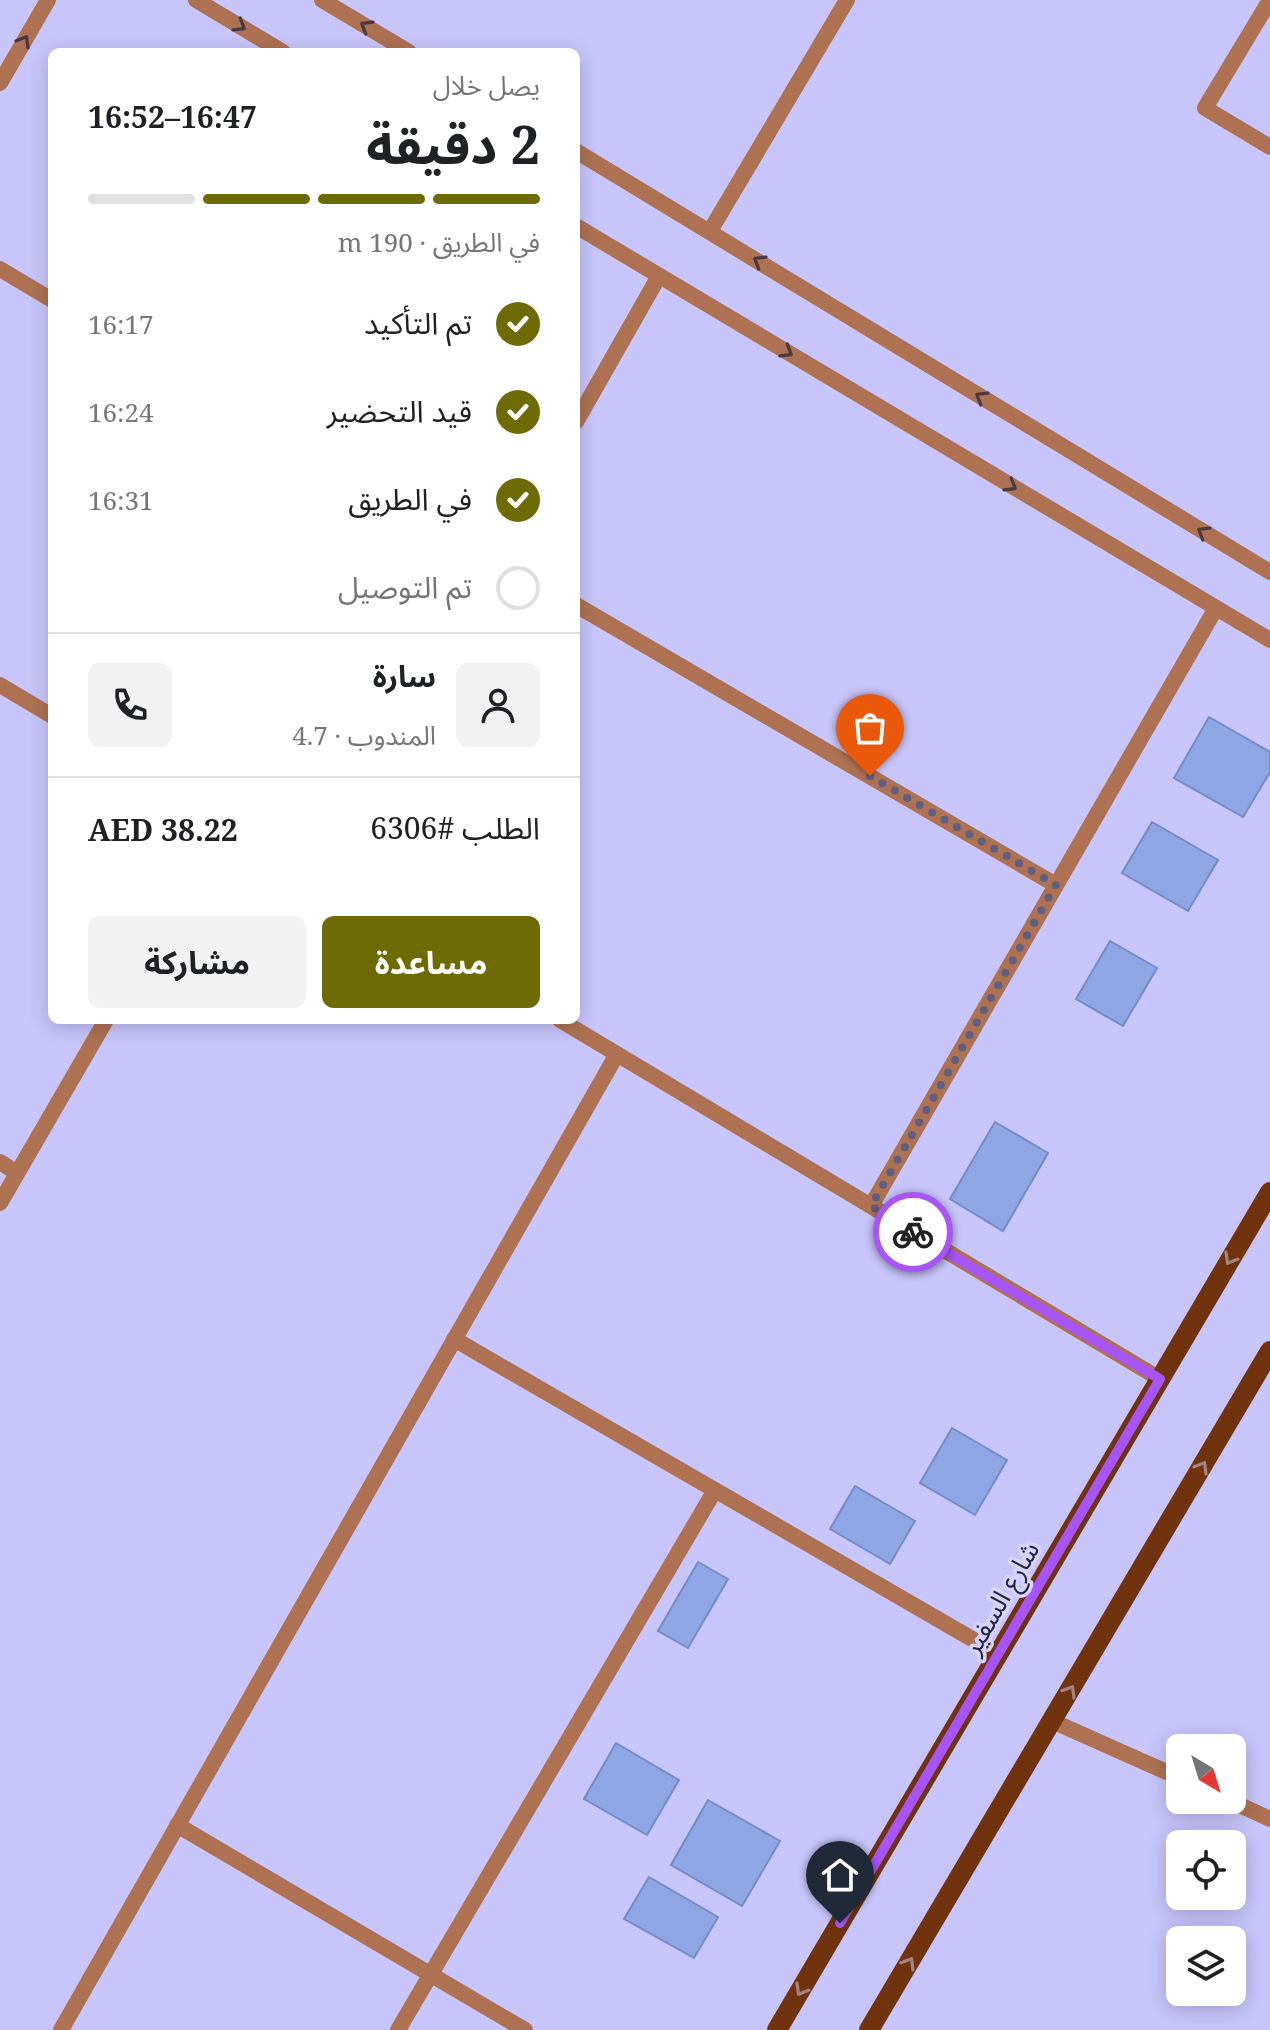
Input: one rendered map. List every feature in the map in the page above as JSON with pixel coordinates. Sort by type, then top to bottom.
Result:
[{"type":"main road","name":"شارع السفير","points":[[777,2030],[1270,1192]]},
{"type":"main road","points":[[869,2030],[1270,1351]]},
{"type":"street","points":[[0,83],[48,0]]},
{"type":"street","points":[[196,0],[276,48]]},
{"type":"street","points":[[322,0],[402,48]]},
{"type":"street","points":[[710,231],[847,0]]},
{"type":"street","points":[[1270,0],[1205,108],[1270,147]]},
{"type":"street","points":[[580,153],[1270,572]]},
{"type":"street","points":[[580,228],[1270,640]]},
{"type":"street","points":[[0,269],[48,298]]},
{"type":"street","points":[[580,415],[659,276]]},
{"type":"street","points":[[580,607],[1056,885]]},
{"type":"street","points":[[871,1206],[1216,608]]},
{"type":"street","points":[[0,685],[48,714]]},
{"type":"street","points":[[0,1203],[104,1024]]},
{"type":"street","points":[[567,1024],[1160,1379]]},
{"type":"street","points":[[61,2030],[617,1054]]},
{"type":"street","points":[[0,1162],[17,1173]]},
{"type":"street","points":[[454,1339],[998,1654]]},
{"type":"street","points":[[398,2030],[715,1490]]},
{"type":"street","points":[[1052,1721],[1166,1772]]},
{"type":"street","points":[[1246,1808],[1270,1819]]},
{"type":"street","points":[[177,1825],[525,2030]]},
{"type":"building","points":[[1209,717],[1270,752],[1270,772],[1243,817],[1174,778]]},
{"type":"building","points":[[1152,822],[1218,860],[1188,911],[1122,873]]},
{"type":"building","points":[[1110,941],[1157,968],[1123,1026],[1076,999]]},
{"type":"building","points":[[995,1122],[1048,1153],[1003,1231],[950,1199]]},
{"type":"building","points":[[952,1428],[1007,1460],[975,1515],[920,1483]]},
{"type":"building","points":[[855,1486],[915,1521],[890,1564],[830,1529]]},
{"type":"building","points":[[698,1562],[728,1579],[688,1648],[658,1631]]},
{"type":"building","points":[[616,1743],[679,1780],[647,1835],[584,1799]]},
{"type":"building","points":[[708,1800],[780,1841],[742,1906],[671,1865]]},
{"type":"building","points":[[649,1877],[718,1917],[694,1958],[624,1919]]},
{"type":"way so far","points":[[870,776],[1056,885],[871,1206],[913,1232]]},
{"type":"route","points":[[840,1923],[1160,1379],[913,1232]]}]
